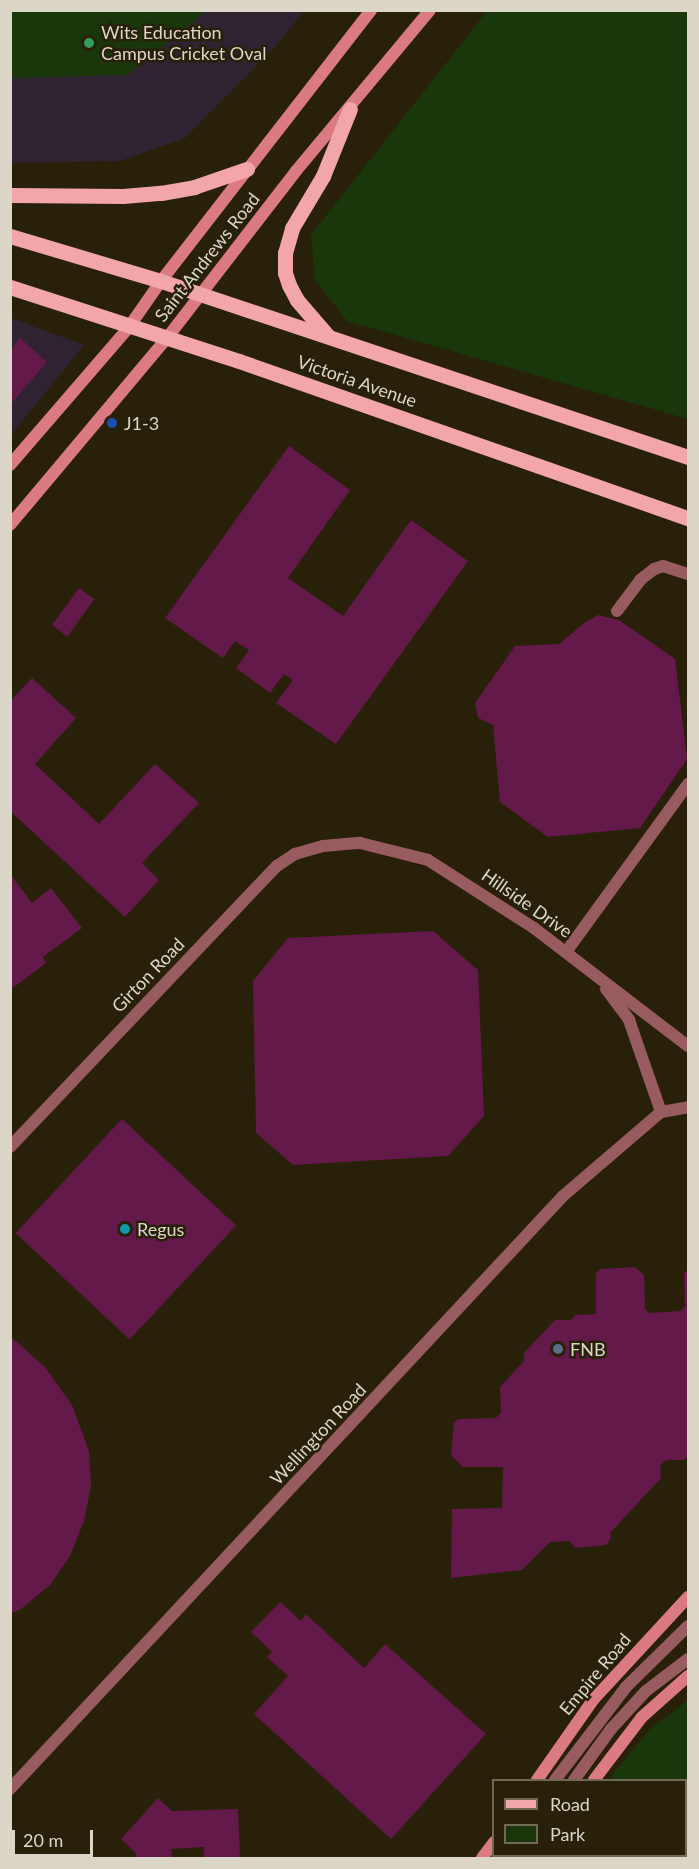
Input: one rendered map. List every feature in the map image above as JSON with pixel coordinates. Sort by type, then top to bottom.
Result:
[{"type":"main road","name":"Saint Andrews Road","points":[[10,465],[129,327],[160,281],[371,10]]},
{"type":"main road","name":"Saint Andrews Road","points":[[10,525],[167,338],[296,171],[350,109],[430,10]]},
{"type":"main road","points":[[327,336],[297,300],[289,285],[285,273],[285,253],[292,228],[323,176],[350,109]]},
{"type":"main road","points":[[10,195],[123,196],[161,193],[195,187],[247,169]]},
{"type":"main road","name":"Victoria Avenue","points":[[10,236],[160,281],[688,458]]},
{"type":"main road","name":"Victoria Avenue","points":[[10,287],[167,338],[688,518]]},
{"type":"main road","name":"Empire Road","points":[[538,1779],[593,1700],[688,1597]]},
{"type":"main road","points":[[595,1779],[642,1717],[688,1676]]},
{"type":"main road","points":[[482,1858],[492,1845]]},
{"type":"street","points":[[617,611],[640,580],[654,569],[663,566],[688,574]]},
{"type":"street","points":[[566,952],[688,784]]},
{"type":"street","name":"Hillside Drive","points":[[322,846],[360,843],[428,860],[466,882],[566,952],[688,1046]]},
{"type":"street","name":"Girton Road","points":[[10,1147],[277,866],[295,854],[322,846]]},
{"type":"street","points":[[588,969],[613,997],[629,1020],[661,1112],[688,1107]]},
{"type":"street","name":"Wellington Road","points":[[10,1789],[564,1196],[661,1112]]},
{"type":"street","points":[[556,1779],[626,1687],[688,1626]]},
{"type":"street","points":[[575,1779],[611,1729],[638,1700],[688,1659]]},
{"type":"shaded area","points":[[11,11],[304,11],[274,48],[185,138],[120,161],[11,163]]},
{"type":"shaded area","points":[[11,318],[84,345],[11,435]]},
{"type":"green space","name":"Wits Education Campus Cricket Oval","points":[[10,11],[207,11],[128,75],[11,78]]},
{"type":"green space","points":[[487,11],[688,11],[688,419],[347,321],[315,280],[311,235]]},
{"type":"green space","points":[[688,1700],[688,1858],[666,1857],[687,1857],[687,1779],[610,1778],[650,1729]]},
{"type":"building","points":[[20,338],[47,362],[10,405],[10,350]]},
{"type":"building","points":[[289,446],[350,490],[288,578],[343,616],[411,520],[468,561],[336,744],[276,703],[293,680],[284,674],[270,693],[236,668],[249,650],[235,641],[223,658],[165,618]]},
{"type":"building","points":[[79,588],[94,599],[67,636],[52,625]]},
{"type":"building","points":[[598,615],[619,620],[675,659],[687,759],[640,828],[548,837],[500,802],[493,725],[478,718],[475,703],[515,646],[559,644],[584,623]]},
{"type":"building","points":[[32,678],[76,718],[35,764],[99,824],[155,764],[199,803],[142,863],[159,880],[125,917],[10,811],[10,701]]},
{"type":"building","points":[[10,874],[32,903],[51,888],[82,928],[43,957],[46,963],[10,990]]},
{"type":"building","points":[[433,931],[478,970],[484,1116],[448,1156],[293,1165],[256,1133],[253,981],[288,938]]},
{"type":"building","name":"Regus","points":[[122,1119],[236,1225],[130,1339],[16,1233]]},
{"type":"building","points":[[635,1267],[644,1275],[645,1309],[649,1313],[681,1311],[685,1306],[684,1274],[688,1269],[688,1456],[684,1460],[666,1460],[660,1466],[661,1478],[611,1532],[610,1540],[606,1545],[575,1548],[570,1541],[550,1542],[522,1570],[451,1578],[452,1509],[502,1508],[503,1467],[463,1467],[451,1455],[454,1423],[458,1419],[496,1418],[501,1412],[500,1387],[524,1361],[524,1353],[555,1320],[571,1320],[576,1315],[596,1314],[596,1273],[601,1269]]},
{"type":"building","points":[[10,1336],[45,1367],[72,1405],[89,1451],[91,1486],[84,1521],[70,1556],[50,1585],[21,1609],[10,1614]]},
{"type":"building","points":[[280,1602],[301,1621],[306,1614],[364,1668],[385,1644],[486,1734],[391,1839],[254,1714],[288,1676],[267,1657],[272,1652],[251,1632]]},
{"type":"building","points":[[158,1798],[172,1811],[238,1809],[240,1858],[204,1858],[204,1847],[171,1849],[172,1858],[136,1858],[136,1853],[121,1839]]},
{"type":"place","name":"Wits Education Campus Cricket Oval","points":[[89,43]]},
{"type":"place","name":"J1-3","points":[[112,423]]},
{"type":"place","name":"Regus","points":[[125,1229]]},
{"type":"place","name":"FNB","points":[[558,1349]]}]
